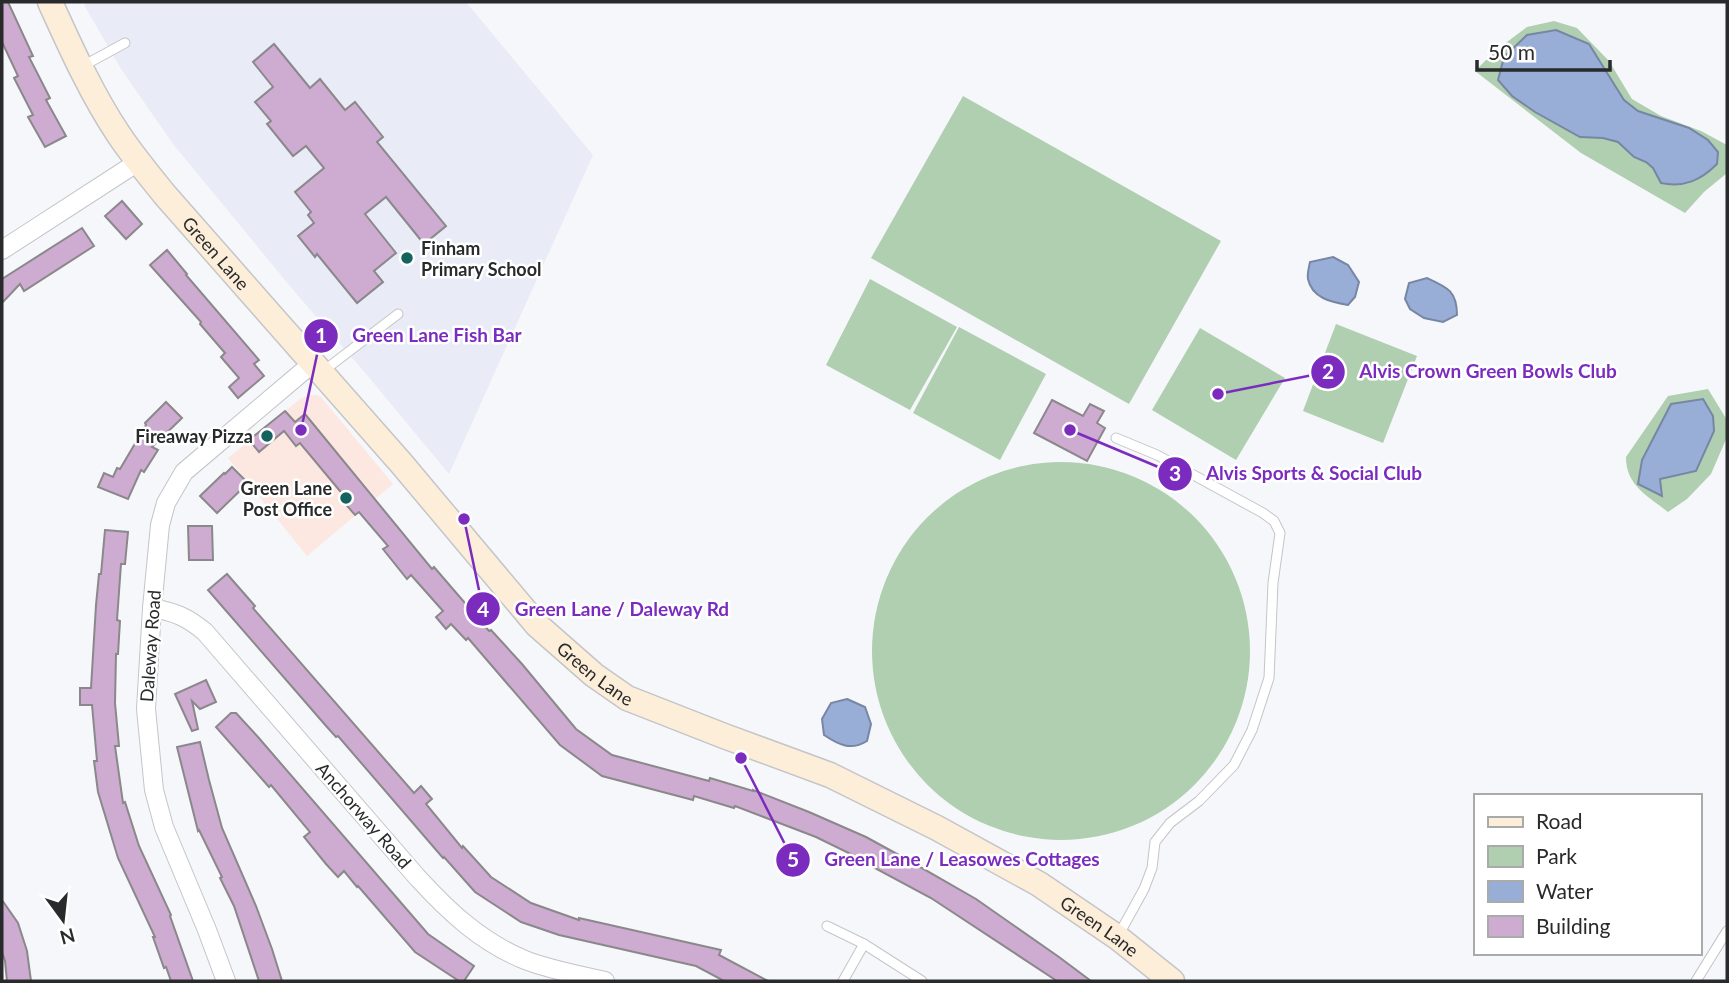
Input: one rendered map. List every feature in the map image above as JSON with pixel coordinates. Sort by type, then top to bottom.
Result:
[{"type":"street","name":"Green Lane","points":[[50,2],[81,67],[118,133],[138,162],[401,463],[537,625],[594,675],[627,698],[830,775],[925,822],[1039,884],[1117,937],[1172,981]]},
{"type":"street","points":[[2,250],[138,162]]},
{"type":"street","name":"Daleway Road","points":[[226,981],[166,834],[153,790],[146,709],[152,608],[163,513],[177,483],[193,463],[318,367]]},
{"type":"street","name":"Anchorway Road","points":[[152,608],[190,619],[205,632],[417,877],[467,927],[498,947],[527,961],[605,981]]},
{"type":"lane","points":[[81,67],[125,43]]},
{"type":"lane","points":[[318,367],[398,314]]},
{"type":"lane","points":[[1116,438],[1157,455],[1264,513],[1274,521],[1280,533],[1273,583],[1269,678],[1252,730],[1234,765],[1199,801],[1170,822],[1155,842],[1152,867],[1144,889],[1117,937]]},
{"type":"lane","points":[[827,926],[864,944],[922,981]]},
{"type":"lane","points":[[1696,981],[1727,931]]},
{"type":"lane","points":[[843,981],[864,944]]},
{"type":"shaded area","name":"Finham Primary School","points":[[87,2],[466,2],[593,155],[449,474],[173,144],[121,69],[84,5]]},
{"type":"shaded area","points":[[309,395],[321,397],[393,484],[307,556],[228,458],[300,399]]},
{"type":"green space","points":[[1554,21],[1577,28],[1609,61],[1632,99],[1661,116],[1701,131],[1727,145],[1727,173],[1704,192],[1685,213],[1581,153],[1475,71],[1495,51],[1527,27]]},
{"type":"green space","points":[[963,96],[1221,241],[1129,404],[871,258]]},
{"type":"green space","points":[[870,279],[957,327],[910,410],[826,365]]},
{"type":"green space","points":[[1336,324],[1417,356],[1383,443],[1303,411]]},
{"type":"green space","points":[[959,327],[1046,374],[1000,460],[913,413]]},
{"type":"green space","points":[[1200,328],[1285,378],[1236,460],[1152,410]]},
{"type":"green space","points":[[1708,389],[1727,420],[1727,437],[1711,474],[1687,499],[1668,512],[1634,483],[1626,457],[1668,396]]},
{"type":"green space","points":[[1061,462],[1098,466],[1133,476],[1166,494],[1195,517],[1218,546],[1236,579],[1246,614],[1250,651],[1246,688],[1236,723],[1218,756],[1195,785],[1166,808],[1133,826],[1098,836],[1061,840],[1024,836],[989,826],[956,808],[927,785],[904,756],[886,723],[876,688],[872,651],[876,614],[886,579],[904,546],[927,517],[956,494],[989,476],[1024,466]]},
{"type":"water","points":[[1556,30],[1589,44],[1624,100],[1638,111],[1689,128],[1708,140],[1718,152],[1717,164],[1692,181],[1661,183],[1653,168],[1634,157],[1618,142],[1580,137],[1512,96],[1498,80],[1504,57],[1527,35]]},
{"type":"water","points":[[1333,257],[1348,265],[1359,282],[1355,297],[1348,305],[1318,295],[1308,279],[1310,262]]},
{"type":"water","points":[[1427,278],[1450,291],[1455,300],[1457,315],[1443,322],[1424,318],[1410,309],[1405,299],[1409,283]]},
{"type":"water","points":[[1703,399],[1713,416],[1714,431],[1696,471],[1660,479],[1662,496],[1638,484],[1642,460],[1671,404]]},
{"type":"water","points":[[847,699],[865,707],[871,724],[867,741],[856,746],[840,744],[824,735],[822,719],[831,703]]},
{"type":"building","points":[[2,2],[8,2],[33,56],[29,57],[50,98],[46,100],[66,136],[45,147],[28,117],[33,115],[14,78],[18,76],[2,42]]},
{"type":"building","points":[[274,44],[310,88],[320,79],[345,110],[355,102],[383,137],[377,142],[446,226],[424,244],[386,197],[365,214],[396,253],[374,271],[383,282],[357,303],[317,254],[315,257],[298,236],[314,223],[308,215],[311,212],[295,192],[324,168],[306,146],[293,156],[267,124],[271,121],[255,102],[273,87],[253,62]]},
{"type":"building","points":[[122,201],[142,224],[126,239],[105,216]]},
{"type":"building","points":[[82,228],[94,246],[24,291],[20,284],[2,303],[2,279]]},
{"type":"building","points":[[167,250],[259,360],[254,364],[264,376],[238,398],[229,387],[239,378],[221,357],[225,353],[150,265]]},
{"type":"building","points":[[1052,400],[1083,416],[1090,404],[1104,411],[1097,423],[1105,428],[1087,461],[1034,433]]},
{"type":"building","points":[[166,402],[182,418],[152,447],[158,450],[144,472],[141,470],[128,499],[98,487],[104,473],[113,477],[117,468],[120,469],[145,423]]},
{"type":"building","points":[[285,411],[295,422],[305,414],[432,569],[434,567],[489,631],[491,630],[522,664],[576,729],[612,755],[753,790],[866,837],[976,899],[1091,981],[1057,981],[931,898],[816,837],[735,806],[734,808],[694,796],[693,800],[602,776],[560,745],[468,638],[466,640],[451,624],[446,629],[436,617],[443,611],[411,575],[407,579],[383,549],[388,546],[359,512],[355,515],[342,500],[345,497],[300,443],[296,446],[284,431],[259,452],[249,440]]},
{"type":"building","points":[[232,467],[248,483],[217,513],[200,496]]},
{"type":"building","points":[[188,526],[212,526],[213,560],[189,560]]},
{"type":"building","points":[[105,530],[128,532],[125,564],[121,564],[115,703],[119,746],[115,746],[123,803],[125,802],[139,846],[171,915],[193,981],[171,981],[166,967],[164,968],[155,937],[118,858],[98,792],[92,705],[80,705],[80,688],[91,688],[96,605]]},
{"type":"building","points":[[227,574],[255,606],[253,608],[414,793],[421,786],[432,799],[426,804],[462,848],[463,846],[491,877],[531,903],[579,920],[721,950],[719,955],[768,981],[724,981],[696,966],[559,935],[521,922],[475,892],[208,590]]},
{"type":"building","points":[[206,680],[216,702],[200,709],[192,701],[198,729],[192,731],[175,694]]},
{"type":"building","points":[[231,713],[236,713],[258,737],[428,934],[474,966],[464,981],[459,981],[415,952],[344,871],[338,877],[326,864],[304,837],[310,832],[271,785],[269,787],[216,727]]},
{"type":"building","points":[[200,742],[222,828],[256,906],[282,981],[259,981],[234,906],[198,831],[177,747]]},
{"type":"building","points":[[2,900],[18,923],[27,951],[31,981],[7,981],[2,952]]},
{"type":"place","name":"Finham Primary School","points":[[407,258]]},
{"type":"place","name":"Alvis Crown Green Bowls Club","points":[[1218,394]]},
{"type":"place","name":"Green Lane Fish Bar","points":[[301,430]]},
{"type":"place","name":"Alvis Sports & Social Club","points":[[1070,430]]},
{"type":"place","name":"Fireaway Pizza","points":[[267,436]]},
{"type":"place","name":"Green Lane Post Office","points":[[346,498]]},
{"type":"place","name":"Green Lane / Daleway Rd","points":[[464,519]]},
{"type":"place","name":"Green Lane / Leasowes Cottages","points":[[741,758]]}]
